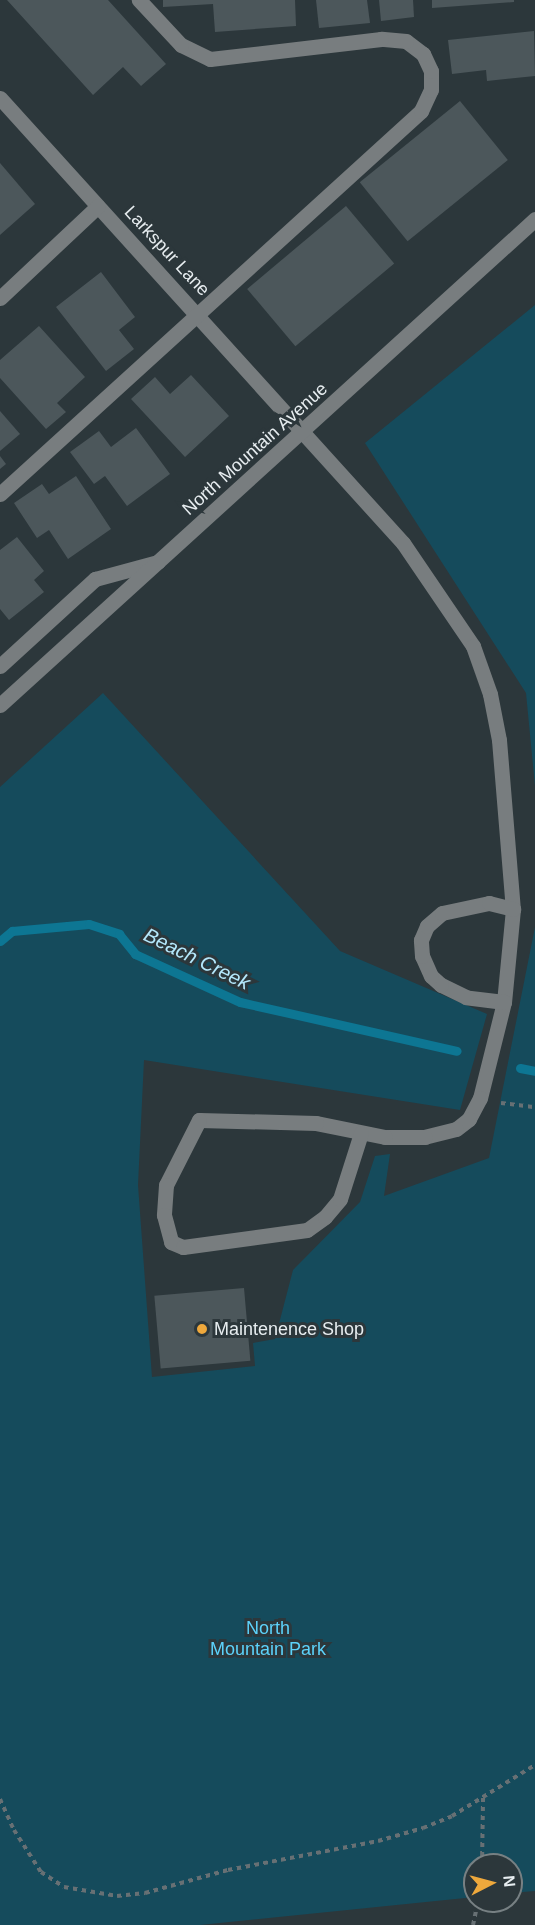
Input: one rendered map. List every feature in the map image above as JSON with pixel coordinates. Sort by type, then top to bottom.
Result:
[{"type":"street","points":[[0,494],[421,111],[431,90],[431,71],[423,54],[406,41],[381,39],[210,59],[181,45],[139,0]]},
{"type":"street","name":"Larkspur Lane","points":[[1,99],[198,313],[403,543],[473,646],[490,694],[499,740],[513,909]]},
{"type":"street","points":[[0,298],[98,206]]},
{"type":"street","name":"North Mountain Avenue","points":[[0,705],[304,432],[535,219]]},
{"type":"street","points":[[0,666],[95,579],[161,561]]},
{"type":"street","points":[[361,1133],[340,1199],[325,1217],[307,1230],[183,1247],[171,1242],[164,1215],[166,1185],[199,1120],[316,1123],[361,1133],[425,1137],[456,1129],[469,1119],[480,1098],[504,1002],[513,909],[489,903],[442,913],[427,926],[421,940],[422,956],[430,976],[441,985],[466,997],[504,1002]]},
{"type":"path","points":[[480,1098],[535,1107]]},
{"type":"path","points":[[0,1799],[14,1830],[41,1872],[64,1887],[117,1896],[378,1841],[423,1828],[483,1797],[535,1765]]},
{"type":"path","points":[[482,1853],[483,1797]]},
{"type":"green space","points":[[535,305],[535,786],[526,693],[365,443]]},
{"type":"green space","name":"North Mountain Park","points":[[103,693],[340,951],[487,1014],[460,1110],[144,1060],[138,1185],[152,1377],[255,1366],[253,1343],[275,1339],[293,1270],[360,1202],[375,1156],[390,1154],[384,1196],[489,1158],[535,927],[535,1891],[523,1892],[523,1853],[463,1853],[463,1898],[200,1925],[0,1925],[0,787]]},
{"type":"building","points":[[7,0],[108,0],[166,64],[141,86],[123,67],[93,95]]},
{"type":"building","points":[[163,0],[295,0],[296,26],[215,32],[213,4],[163,7]]},
{"type":"building","points":[[316,0],[367,0],[370,23],[319,28]]},
{"type":"building","points":[[379,0],[413,0],[414,17],[381,21]]},
{"type":"building","points":[[432,0],[514,0],[514,2],[432,8]]},
{"type":"building","points":[[534,31],[535,76],[487,81],[486,70],[452,74],[448,40]]},
{"type":"building","points":[[460,101],[508,160],[408,241],[360,182]]},
{"type":"building","points":[[0,163],[35,204],[0,235]]},
{"type":"building","points":[[346,206],[394,263],[295,346],[247,289]]},
{"type":"building","points":[[101,272],[135,317],[119,330],[134,349],[106,371],[56,307]]},
{"type":"building","points":[[39,326],[85,377],[57,403],[66,412],[46,429],[0,378],[0,360]]},
{"type":"building","points":[[191,375],[229,416],[185,457],[131,399],[155,377],[170,394]]},
{"type":"building","points":[[0,411],[20,434],[0,451]]},
{"type":"building","points":[[136,428],[170,474],[127,506],[105,476],[94,484],[70,452],[99,431],[111,447]]},
{"type":"building","points":[[0,456],[6,464],[0,469]]},
{"type":"building","points":[[76,476],[111,529],[68,559],[49,530],[37,538],[14,503],[42,484],[49,494]]},
{"type":"building","points":[[17,537],[44,571],[34,580],[44,592],[9,620],[0,609],[0,550]]},
{"type":"building","name":"Maintenence Shop","points":[[244,1288],[250,1361],[161,1369],[154,1296]]},
{"type":"waterway","name":"Beach Creek","points":[[0,941],[12,931],[89,924],[119,934],[135,954],[240,1002],[457,1051]]},
{"type":"waterway","name":"Beach Creek","points":[[520,1068],[535,1071]]},
{"type":"place","name":"Maintenence Shop","points":[[202,1329]]}]
